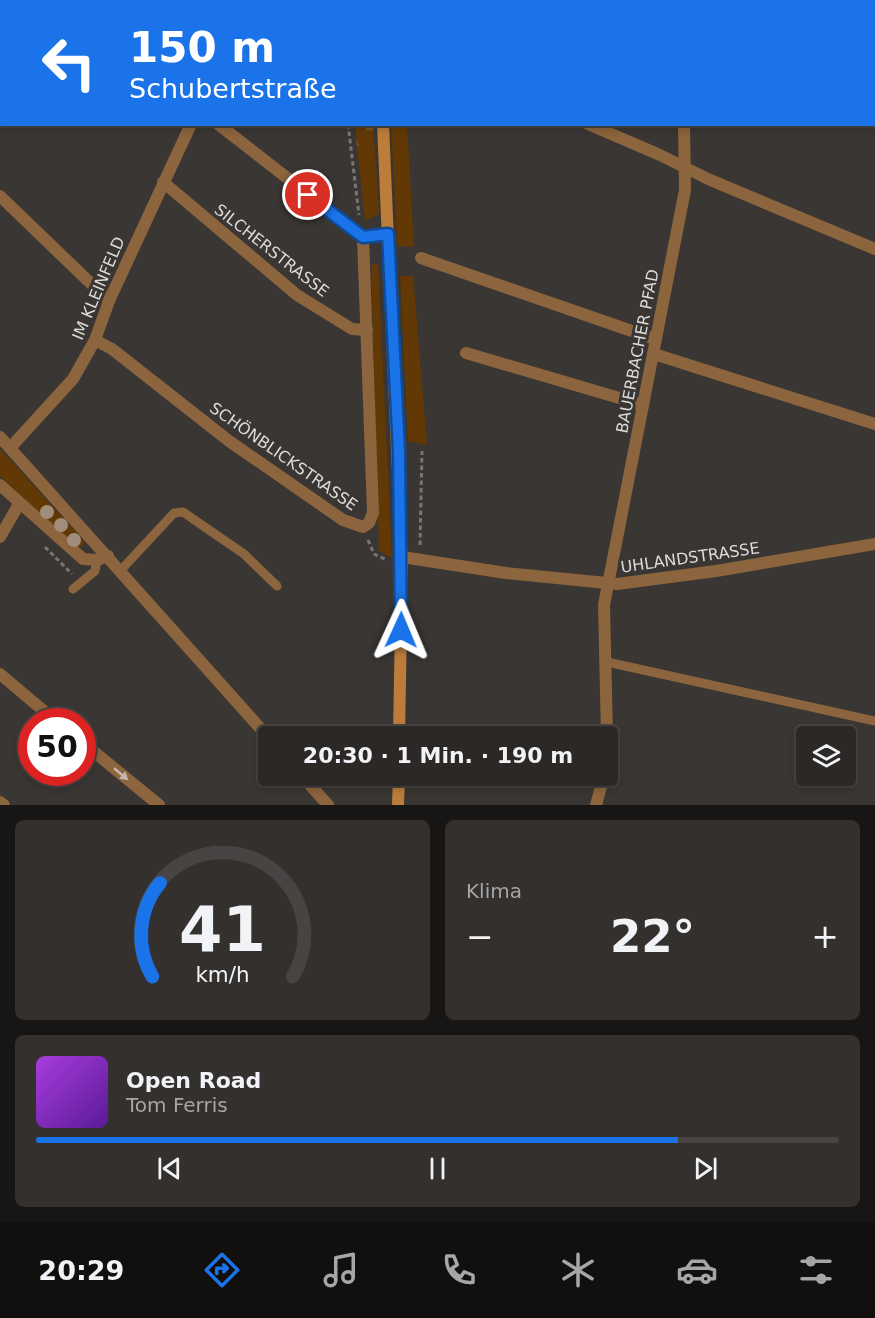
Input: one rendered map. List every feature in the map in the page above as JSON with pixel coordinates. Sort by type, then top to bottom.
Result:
[{"type":"main road","points":[[383,126],[397,559],[399,726]]},
{"type":"main road","points":[[398,805],[399,786]]},
{"type":"street","name":"IM KLEINFELD","points":[[10,448],[73,379],[95,340],[110,301],[190,126]]},
{"type":"street","points":[[221,126],[363,237],[388,234]]},
{"type":"street","points":[[593,126],[660,155],[686,169],[875,249]]},
{"type":"street","name":"BAUERBACHER PFAD","points":[[607,726],[604,605],[685,190],[684,126]]},
{"type":"street","name":"SILCHERSTRASSE","points":[[163,182],[297,295],[352,329],[367,330]]},
{"type":"street","points":[[0,196],[110,301]]},
{"type":"street","name":"SCHÖNBLICKSTRASSE","points":[[95,340],[112,349],[229,441],[343,520],[363,527],[369,523],[373,513],[363,237]]},
{"type":"street","points":[[421,258],[655,339]]},
{"type":"street","points":[[466,353],[643,405]]},
{"type":"street","points":[[654,354],[875,424]]},
{"type":"street","points":[[0,437],[103,558],[121,570],[258,726]]},
{"type":"street","points":[[0,485],[83,559],[103,558]]},
{"type":"street","points":[[0,537],[19,504]]},
{"type":"street","name":"UHLANDSTRASSE","points":[[397,559],[416,559],[506,573],[607,583],[716,571],[875,544]]},
{"type":"street","points":[[0,674],[40,708]]},
{"type":"street","points":[[96,753],[159,805]]},
{"type":"street","points":[[311,786],[328,805]]},
{"type":"street","points":[[596,805],[601,786]]},
{"type":"street","points":[[0,802],[4,805]]},
{"type":"lane","points":[[121,570],[174,513],[183,512],[244,554],[277,586]]},
{"type":"lane","points":[[77,586],[95,571],[103,558]]},
{"type":"lane","points":[[607,662],[875,721]]},
{"type":"path","points":[[348,126],[363,237]]},
{"type":"path","points":[[416,559],[422,534],[422,451]]},
{"type":"path","points":[[39,540],[77,586]]},
{"type":"path","points":[[374,554],[397,559]]},
{"type":"green space","points":[[355,126],[373,126],[375,149],[357,148]]},
{"type":"green space","points":[[391,126],[407,126],[414,247],[397,246]]},
{"type":"green space","points":[[357,148],[375,149],[379,214],[365,221]]},
{"type":"green space","points":[[371,264],[378,264],[392,558],[379,551]]},
{"type":"green space","points":[[400,276],[413,276],[427,445],[408,441]]},
{"type":"green space","points":[[0,449],[85,542],[79,549],[0,476]]},
{"type":"route","points":[[308,195],[363,237],[388,234],[399,452],[401,630]]}]
